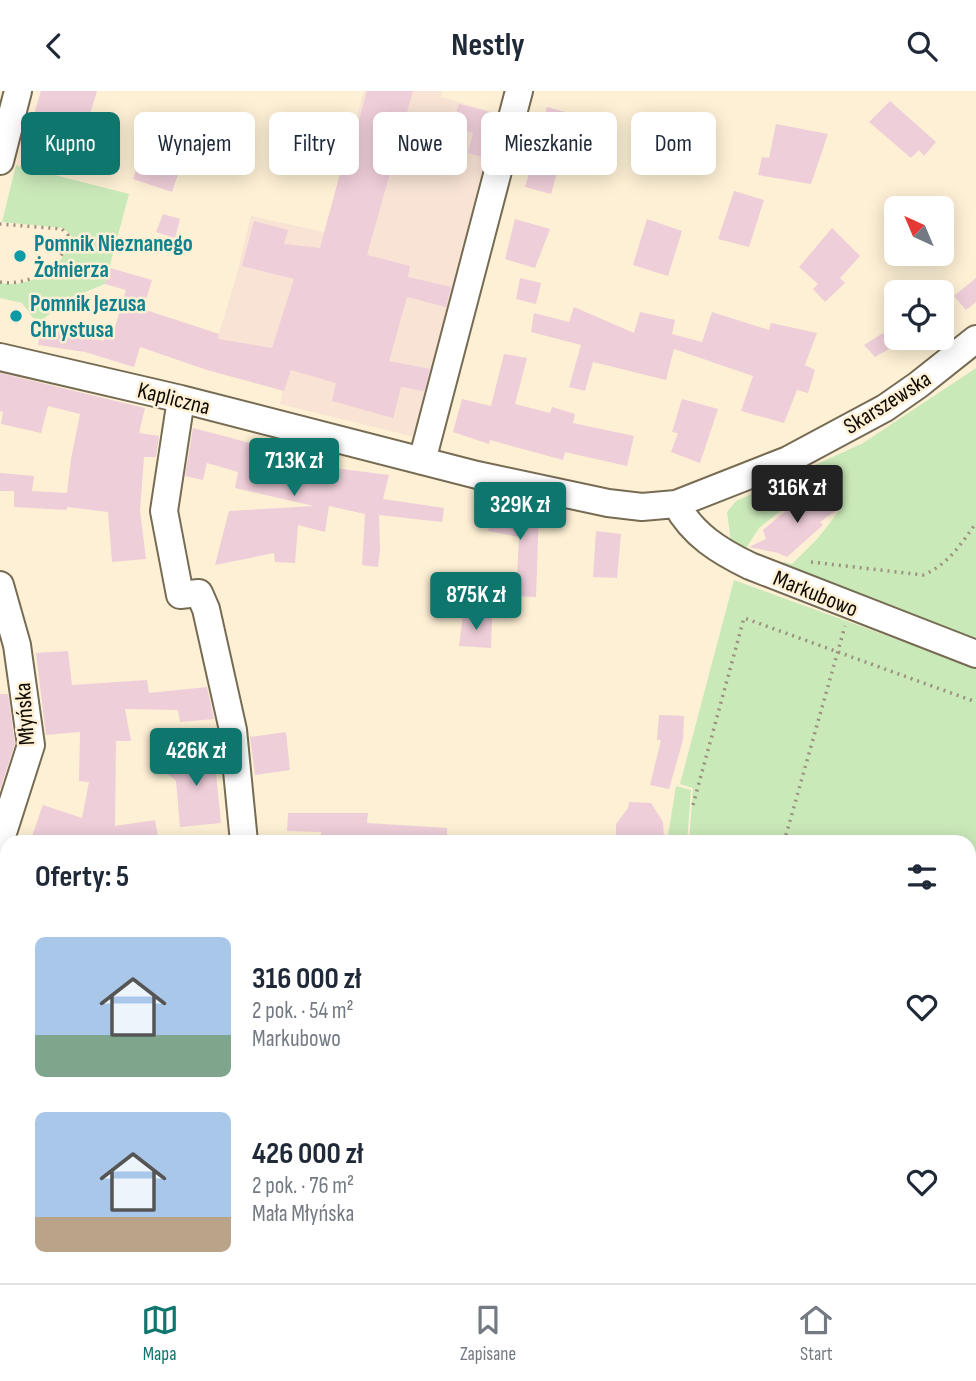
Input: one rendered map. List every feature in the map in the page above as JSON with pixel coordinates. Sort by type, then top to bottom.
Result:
[{"type":"street","points":[[422,461],[519,91]]},
{"type":"street","points":[[0,161],[10,100]]},
{"type":"street","name":"Skarszewska","points":[[676,504],[788,460],[885,408],[976,339]]},
{"type":"street","name":"Kapliczna","points":[[0,356],[477,475],[608,503],[642,507],[676,504]]},
{"type":"street","points":[[181,400],[164,511],[180,595],[199,593],[206,609],[233,730],[242,835]]},
{"type":"street","name":"Markubowo","points":[[676,504],[696,533],[722,552],[852,607],[976,654]]},
{"type":"street","name":"Młyńska","points":[[0,585],[17,645],[31,745],[2,835]]},
{"type":"path","points":[[0,224],[62,229],[68,235],[68,247],[50,267],[36,277],[24,283],[0,282]]},
{"type":"path","points":[[809,562],[923,575],[939,568],[975,525]]},
{"type":"path","points":[[786,835],[852,607]]},
{"type":"path","points":[[693,805],[744,618],[976,702]]},
{"type":"shaded area","points":[[364,91],[442,91],[441,97],[492,112],[481,112],[481,175],[495,175],[415,437],[280,404],[283,391],[208,369],[236,278],[251,216],[324,232],[340,175],[359,175],[358,112]]},
{"type":"green space","points":[[16,165],[21,166],[21,175],[55,175],[129,194],[105,284],[68,299],[42,320],[33,318],[22,303],[0,298],[0,283],[23,283],[46,273],[63,257],[71,235],[63,228],[2,222]]},
{"type":"green space","points":[[976,368],[976,641],[775,566],[784,562],[792,564],[818,538],[842,507],[829,490],[812,491],[798,497],[759,528],[745,550],[731,542],[727,512],[736,501],[863,443]]},
{"type":"green space","points":[[734,580],[976,668],[976,835],[690,835],[693,788],[680,784]]},
{"type":"green space","points":[[676,786],[691,790],[688,835],[668,835]]},
{"type":"building","points":[[41,91],[97,91],[91,112],[35,112]]},
{"type":"building","points":[[367,91],[413,91],[407,112],[373,112],[373,175],[389,175],[367,255],[410,266],[408,277],[451,287],[446,307],[407,297],[389,361],[430,369],[424,391],[401,387],[393,418],[332,401],[336,383],[291,370],[284,391],[207,370],[140,347],[134,367],[85,352],[38,345],[41,328],[104,341],[106,332],[113,334],[126,290],[105,284],[110,268],[152,280],[143,309],[219,334],[218,339],[272,348],[294,279],[242,266],[254,221],[288,230],[284,244],[320,248],[340,175],[359,175],[359,120]]},
{"type":"building","points":[[890,101],[936,142],[924,156],[919,150],[911,158],[869,122]]},
{"type":"building","points":[[459,104],[489,112],[481,112],[481,157],[468,153],[473,133],[467,131],[467,112],[457,112]]},
{"type":"building","points":[[547,107],[566,112],[546,112]]},
{"type":"building","points":[[776,124],[828,134],[811,184],[758,175],[762,157],[769,158]]},
{"type":"building","points":[[134,175],[178,175],[172,192],[133,179]]},
{"type":"building","points":[[528,175],[556,175],[551,194],[525,187]]},
{"type":"building","points":[[734,191],[764,200],[749,247],[718,239]]},
{"type":"building","points":[[163,214],[180,219],[175,238],[156,232]]},
{"type":"building","points":[[515,219],[550,229],[535,268],[505,259]]},
{"type":"building","points":[[647,219],[682,231],[668,276],[633,265]]},
{"type":"building","points":[[832,228],[860,256],[840,278],[845,283],[825,302],[813,289],[818,284],[799,267]]},
{"type":"building","points":[[520,278],[541,283],[536,304],[516,299]]},
{"type":"building","points":[[976,278],[976,302],[966,310],[954,296]]},
{"type":"building","points":[[574,307],[634,333],[640,312],[675,320],[672,334],[702,342],[712,312],[769,330],[771,323],[817,333],[805,365],[815,370],[808,393],[797,390],[784,423],[741,411],[753,376],[674,349],[666,380],[593,362],[585,391],[569,387],[581,345],[531,332],[534,313],[569,322]]},
{"type":"building","points":[[883,333],[884,350],[887,350],[875,357],[864,345]]},
{"type":"building","points":[[504,354],[527,358],[515,404],[550,413],[552,407],[575,414],[573,423],[634,436],[627,466],[565,452],[563,460],[490,440],[489,444],[453,432],[462,399],[491,406]]},
{"type":"building","points":[[0,373],[145,408],[139,433],[159,436],[156,457],[144,457],[140,511],[146,559],[112,562],[108,512],[67,507],[67,510],[14,507],[14,491],[0,491],[0,473],[34,476],[32,491],[67,493],[80,414],[48,406],[41,433],[1,424],[3,412],[0,411]]},
{"type":"building","points":[[682,399],[718,409],[700,463],[671,452],[678,433],[672,432]]},
{"type":"building","points":[[193,428],[335,462],[334,468],[389,475],[383,499],[444,508],[442,522],[379,515],[378,567],[362,565],[365,514],[329,506],[325,532],[298,525],[295,563],[275,562],[274,553],[215,565],[229,511],[314,506],[235,488],[238,472],[207,463],[203,480],[185,476]]},
{"type":"building","points":[[816,493],[827,493],[836,502],[835,511],[820,522],[823,525],[787,557],[749,547],[766,539],[763,530],[800,499],[804,503]]},
{"type":"building","points":[[494,501],[539,511],[536,597],[516,596],[519,537],[488,531]]},
{"type":"building","points":[[596,531],[621,534],[617,578],[593,577]]},
{"type":"building","points":[[463,615],[492,618],[491,648],[459,646]]},
{"type":"building","points":[[68,651],[72,685],[147,680],[149,693],[207,687],[214,719],[180,722],[178,710],[125,709],[131,741],[116,741],[115,826],[155,820],[158,835],[32,835],[43,805],[82,818],[89,782],[79,781],[80,732],[46,735],[36,653]]},
{"type":"building","points":[[0,694],[8,694],[15,744],[0,790]]},
{"type":"building","points":[[659,715],[684,716],[683,740],[669,789],[650,785],[661,740],[657,740]]},
{"type":"building","points":[[286,732],[290,770],[255,775],[250,737]]},
{"type":"building","points":[[218,753],[220,774],[216,774],[221,823],[180,827],[176,781],[161,768],[172,757]]},
{"type":"building","points":[[629,802],[651,803],[663,822],[664,835],[616,835],[616,824],[628,808]]},
{"type":"building","points":[[288,813],[368,813],[367,823],[447,828],[447,835],[321,835],[321,832],[287,831]]},
{"type":"place","name":"Pomnik Nieznanego Żołnierza","points":[[20,256]]},
{"type":"place","name":"Pomnik Jezusa Chrystusa","points":[[16,316]]}]
